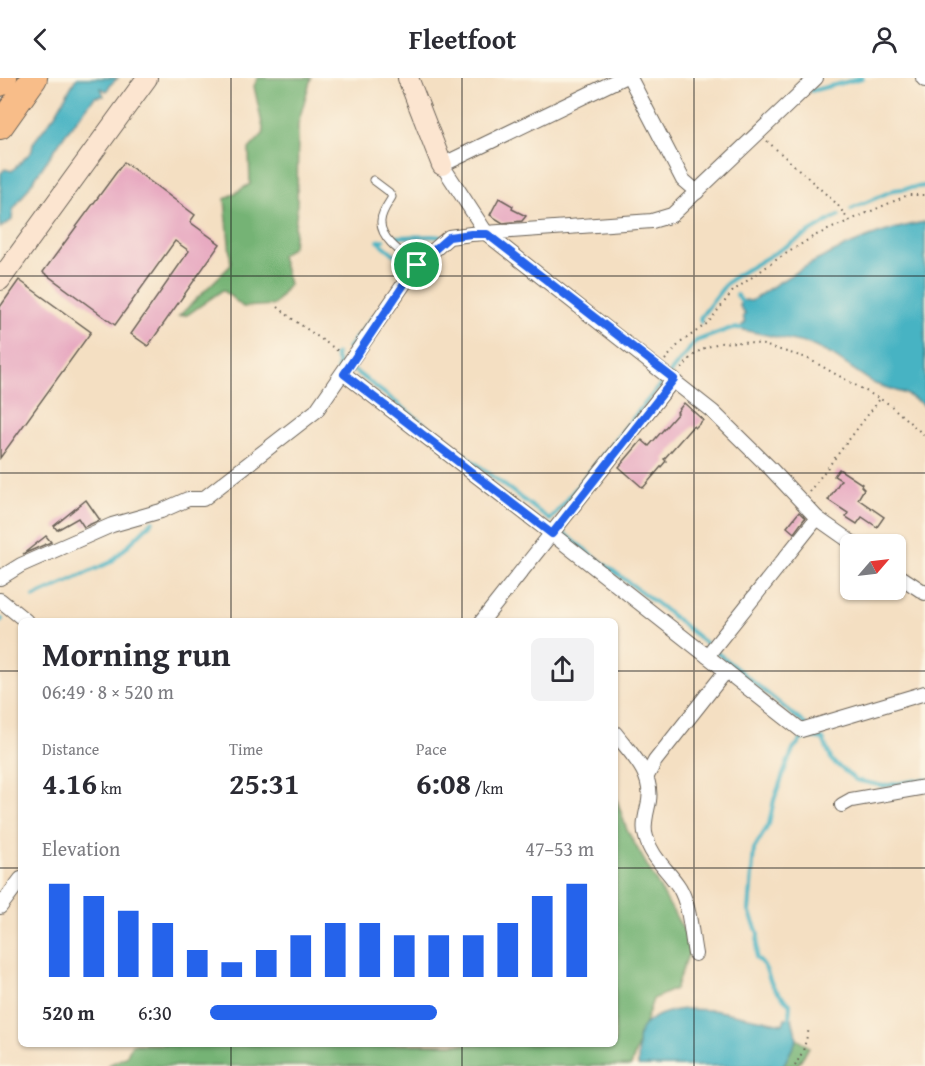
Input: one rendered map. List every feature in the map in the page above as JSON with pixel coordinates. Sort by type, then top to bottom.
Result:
[{"type":"highway","points":[[0,83],[4,78]]},
{"type":"highway","points":[[0,126],[34,78]]},
{"type":"street","points":[[0,280],[147,78]]},
{"type":"street","points":[[442,165],[622,78]]},
{"type":"street","points":[[630,78],[683,180],[694,190]]},
{"type":"street","points":[[0,578],[21,565],[112,525],[161,511],[188,499],[203,499],[316,411],[417,265],[446,239],[652,221],[672,215],[694,190],[816,78]]},
{"type":"street","points":[[414,80],[442,165],[487,234],[713,412],[817,518],[840,534]]},
{"type":"street","points":[[346,370],[801,730],[925,693]]},
{"type":"street","points":[[484,618],[674,379]]},
{"type":"street","points":[[707,656],[817,518]]},
{"type":"street","points":[[906,581],[925,593]]},
{"type":"street","points":[[0,600],[22,618]]},
{"type":"street","points":[[647,776],[655,760],[726,671]]},
{"type":"street","points":[[618,738],[645,770],[650,795],[645,836],[651,849],[680,888],[695,954]]},
{"type":"street","points":[[842,805],[851,800],[925,787]]},
{"type":"street","points":[[0,906],[18,883]]},
{"type":"lane","points":[[373,180],[392,197],[381,219],[380,225],[383,233],[396,248],[417,265]]},
{"type":"path","points":[[758,133],[837,204],[849,221]]},
{"type":"path","points":[[658,367],[680,343],[708,323],[733,291],[814,237],[908,195],[925,195]]},
{"type":"path","points":[[278,307],[338,349],[346,370]]},
{"type":"path","points":[[674,379],[690,358],[719,343],[760,344],[807,358],[890,404],[925,436]]},
{"type":"path","points":[[802,501],[880,399]]},
{"type":"path","points":[[795,1066],[803,1051],[809,1029]]},
{"type":"green space","points":[[258,78],[311,78],[298,124],[297,207],[293,246],[281,256],[289,284],[274,305],[243,307],[223,290],[187,315],[179,316],[231,265],[225,199],[250,184],[249,149],[264,133],[254,86]]},
{"type":"green space","points":[[618,804],[627,830],[692,945],[675,989],[653,999],[631,1066],[106,1066],[126,1057],[131,1047],[618,1047]]},
{"type":"green space","points":[[797,1039],[809,1047],[797,1066],[783,1066]]},
{"type":"water","points":[[78,78],[118,78],[107,91],[101,88],[104,96],[95,97],[66,133],[13,210],[12,220],[0,228],[1,173],[5,169],[12,171],[32,151],[33,143],[56,113]]},
{"type":"water","points":[[925,222],[925,406],[906,394],[875,384],[832,355],[809,344],[743,330],[745,314],[739,305],[745,300],[751,301],[812,263],[856,242]]},
{"type":"water","points":[[684,1009],[713,1010],[783,1024],[785,1018],[792,1018],[797,1039],[783,1066],[638,1066],[638,1036],[647,1022],[658,1015]]},
{"type":"building","points":[[124,162],[195,215],[190,222],[220,244],[148,346],[131,334],[189,251],[175,241],[115,325],[43,272]]},
{"type":"building","points":[[499,198],[513,206],[512,209],[526,216],[522,221],[503,223],[490,215]]},
{"type":"building","points":[[19,280],[91,332],[0,458],[0,307]]},
{"type":"building","points":[[684,403],[703,420],[695,428],[693,426],[664,459],[666,461],[643,488],[619,467],[642,440],[649,446]]},
{"type":"building","points":[[839,469],[862,484],[864,489],[858,499],[884,517],[877,527],[862,517],[857,524],[846,517],[848,513],[828,500],[841,480],[834,476]]},
{"type":"building","points":[[86,500],[100,520],[84,527],[78,518],[57,530],[54,526]]},
{"type":"building","points":[[799,512],[805,518],[794,533],[787,527]]},
{"type":"building","points":[[46,536],[51,542],[23,554]]},
{"type":"waterway","points":[[811,91],[862,78]]},
{"type":"waterway","points":[[851,209],[894,190],[925,186]]},
{"type":"waterway","points":[[701,322],[700,318],[734,277],[839,215]]},
{"type":"waterway","points":[[395,237],[442,237]]},
{"type":"waterway","points":[[384,240],[378,241],[409,266],[408,269]]},
{"type":"waterway","points":[[737,295],[742,302]]},
{"type":"waterway","points":[[348,348],[374,316]]},
{"type":"waterway","points":[[350,370],[355,371],[550,520],[696,341],[729,329],[742,328]]},
{"type":"waterway","points":[[337,354],[335,355],[339,365],[337,371]]},
{"type":"waterway","points":[[34,597],[111,562],[153,521]]},
{"type":"waterway","points":[[558,529],[660,606],[806,725]]},
{"type":"waterway","points":[[808,732],[810,737],[823,739],[832,761],[856,780],[883,786],[925,779]]},
{"type":"waterway","points":[[789,1018],[790,1004],[775,989],[765,968],[756,958],[758,933],[749,911],[754,849],[769,824],[774,800],[794,748],[802,739],[810,737]]},
{"type":"route","points":[[487,234],[674,379],[552,534],[344,374],[417,265],[449,237],[487,234]]}]
